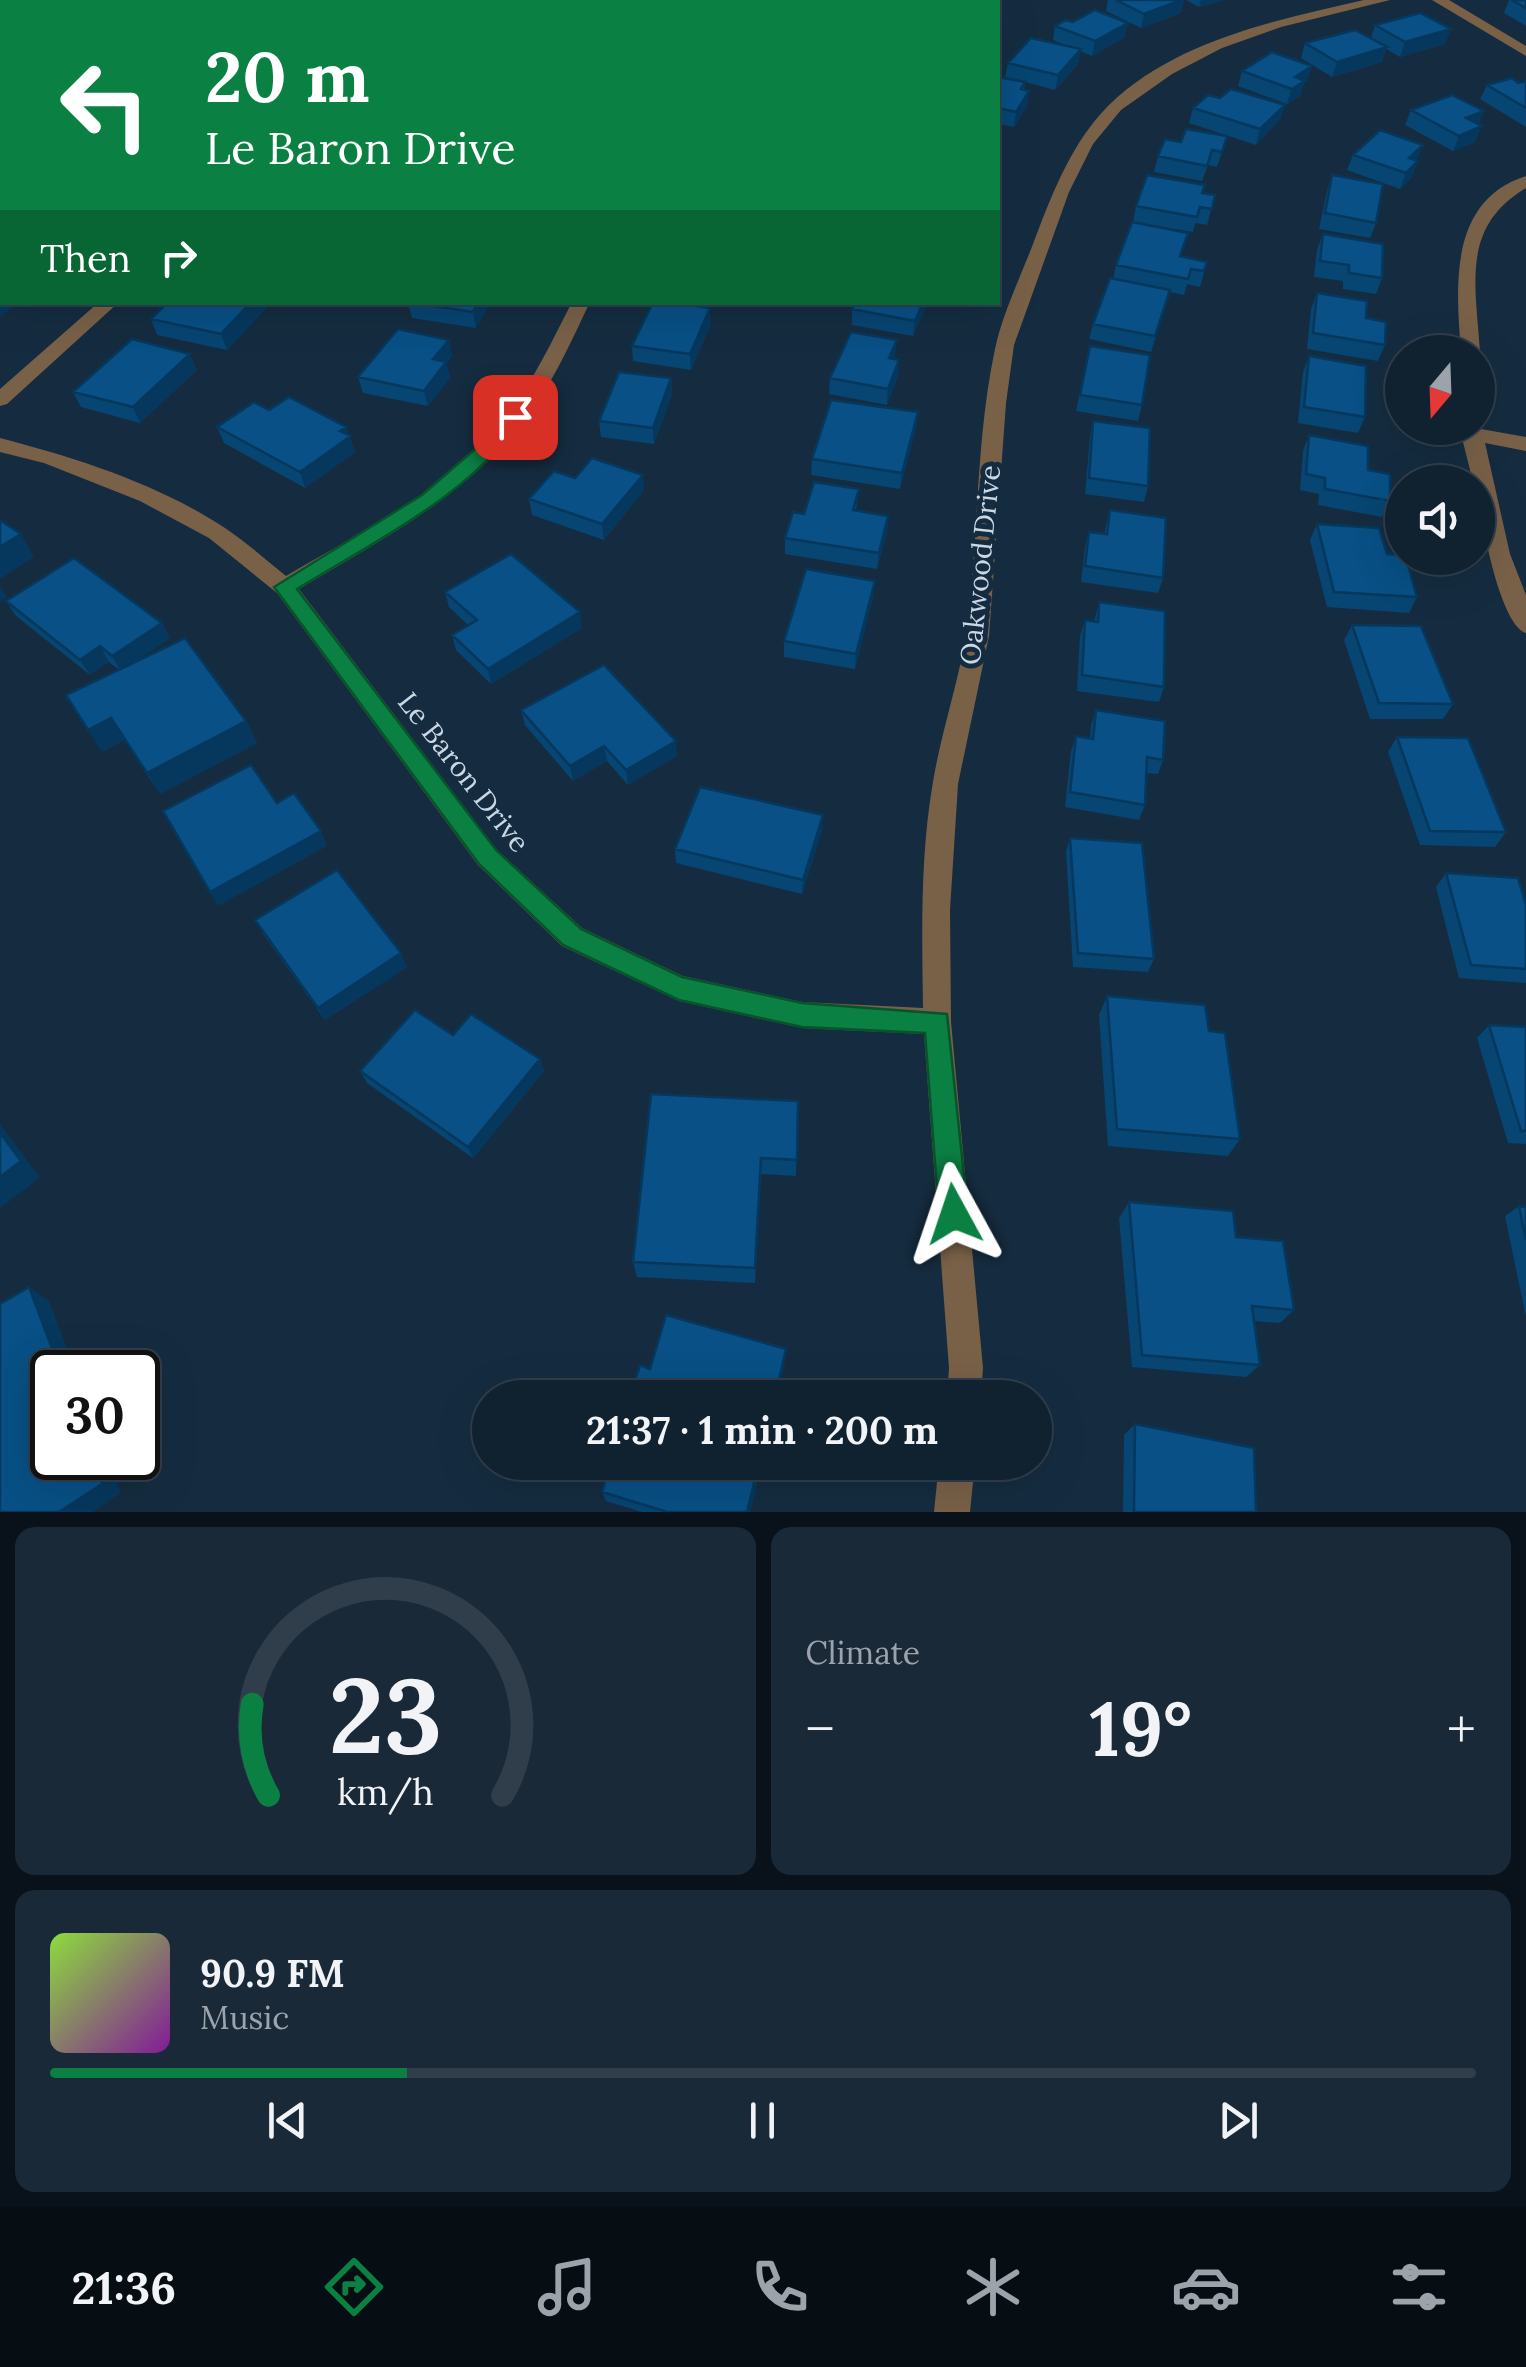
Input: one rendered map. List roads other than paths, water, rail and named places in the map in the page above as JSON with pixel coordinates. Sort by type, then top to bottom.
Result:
[{"type":"street","name":"Oakwood Drive","points":[[965,1380],[938,1022],[936,910],[945,784],[977,636],[996,403],[1005,345],[1061,192],[1086,143],[1116,106],[1168,71],[1217,45],[1277,24],[1383,0]]},
{"type":"street","points":[[1439,0],[1526,52]]},
{"type":"street","points":[[1470,335],[1468,243],[1481,212],[1499,193],[1526,181]]},
{"type":"street","points":[[0,400],[107,305]]},
{"type":"street","points":[[284,587],[429,500],[496,441],[534,392],[579,305]]},
{"type":"street","points":[[1495,437],[1526,444]]},
{"type":"street","points":[[1474,445],[1499,554],[1526,626]]},
{"type":"street","name":"Le Baron Drive","points":[[0,446],[51,458],[147,496],[216,533],[284,587],[487,857],[572,937],[679,988],[802,1015],[938,1022]]},
{"type":"street","points":[[952,1512],[955,1480]]}]
